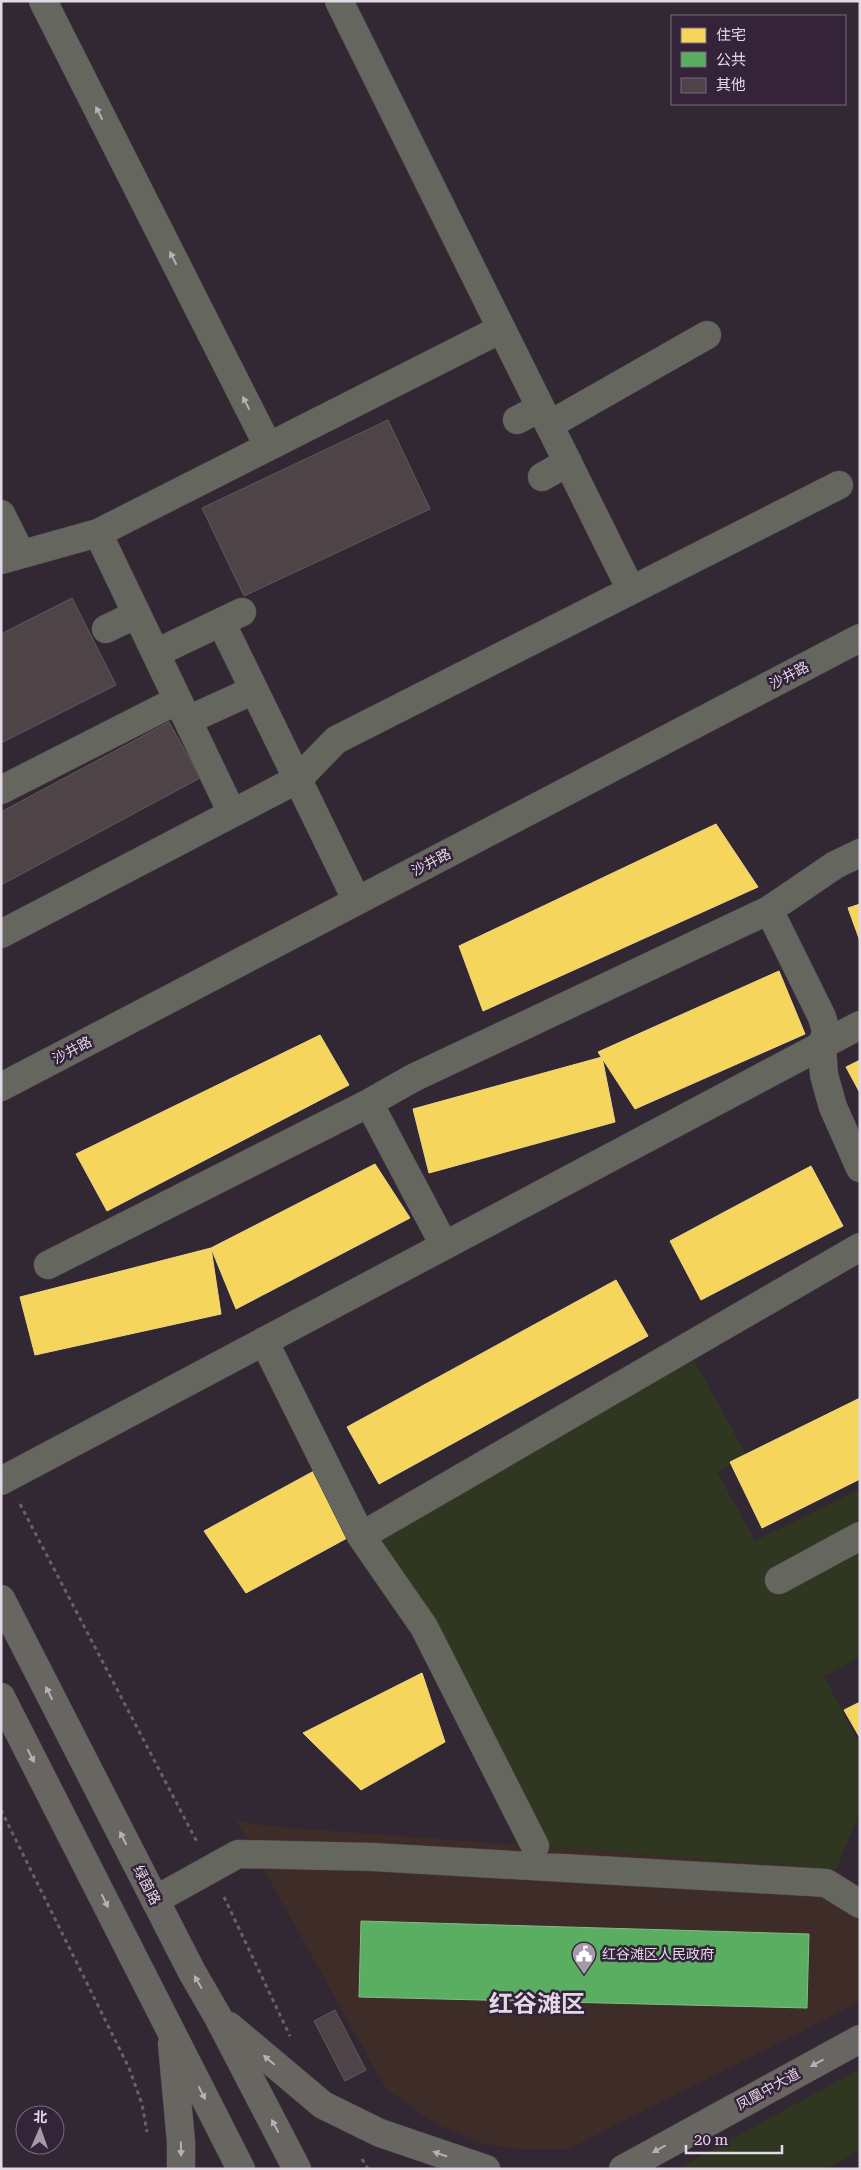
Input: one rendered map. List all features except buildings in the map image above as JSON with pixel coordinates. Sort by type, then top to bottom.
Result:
[{"type":"main road","name":"绿茵路","points":[[1,1599],[192,1972],[218,2017],[297,2169]]},
{"type":"main road","points":[[1,1697],[241,2169]]},
{"type":"main road","points":[[218,2017],[323,2105],[380,2133],[486,2169]]},
{"type":"main road","points":[[171,2030],[181,2142],[181,2169]]},
{"type":"main road","name":"凤凰中大道","points":[[623,2169],[860,2039]]},
{"type":"street","points":[[43,1],[268,446]]},
{"type":"street","points":[[339,1],[501,329],[536,418],[568,462],[632,590]]},
{"type":"street","points":[[1,514],[11,557],[98,533],[501,329]]},
{"type":"street","points":[[536,418],[707,335]]},
{"type":"street","points":[[542,477],[568,462]]},
{"type":"street","points":[[1,934],[298,779],[336,740],[839,486]]},
{"type":"street","points":[[98,533],[232,813]]},
{"type":"street","points":[[106,629],[137,614]]},
{"type":"street","points":[[156,653],[232,617],[254,690],[357,901]]},
{"type":"street","name":"沙井路","points":[[1,1087],[860,638]]},
{"type":"street","points":[[1,790],[183,710],[254,690]]},
{"type":"street","points":[[48,1265],[369,1103],[413,1078],[769,910],[835,865],[860,853]]},
{"type":"street","points":[[769,910],[822,1017],[826,1031],[822,1047],[824,1076],[833,1107],[860,1168]]},
{"type":"street","points":[[4,1479],[822,1047],[860,1025]]},
{"type":"street","points":[[369,1103],[444,1245]]},
{"type":"street","points":[[361,1536],[860,1247]]},
{"type":"street","points":[[264,1341],[361,1536],[424,1627],[535,1846]]},
{"type":"street","points":[[779,1580],[860,1536]]},
{"type":"street","points":[[155,1900],[238,1854],[383,1858],[826,1883],[860,1904]]},
{"type":"path","points":[[4,1479],[211,1869],[294,2044]]},
{"type":"path","points":[[1,1810],[129,2068],[142,2104],[149,2141]]},
{"type":"path","points":[[357,2153],[368,2169]]},
{"type":"shaded area","points":[[236,1820],[267,1826],[836,1869],[860,1889],[860,2002],[569,2149],[514,2149],[480,2143],[436,2124],[386,2089]]},
{"type":"green space","points":[[687,1348],[746,1454],[717,1472],[755,1541],[860,1489],[860,1657],[824,1676],[860,1745],[860,1812],[836,1869],[535,1846],[361,1536]]},
{"type":"green space","points":[[860,2069],[860,2150],[826,2169],[677,2169]]},
{"type":"place","name":"红谷滩区人民政府","points":[[584,1975]]},
{"type":"district","name":"红谷滩区","points":[[537,2004]]}]
